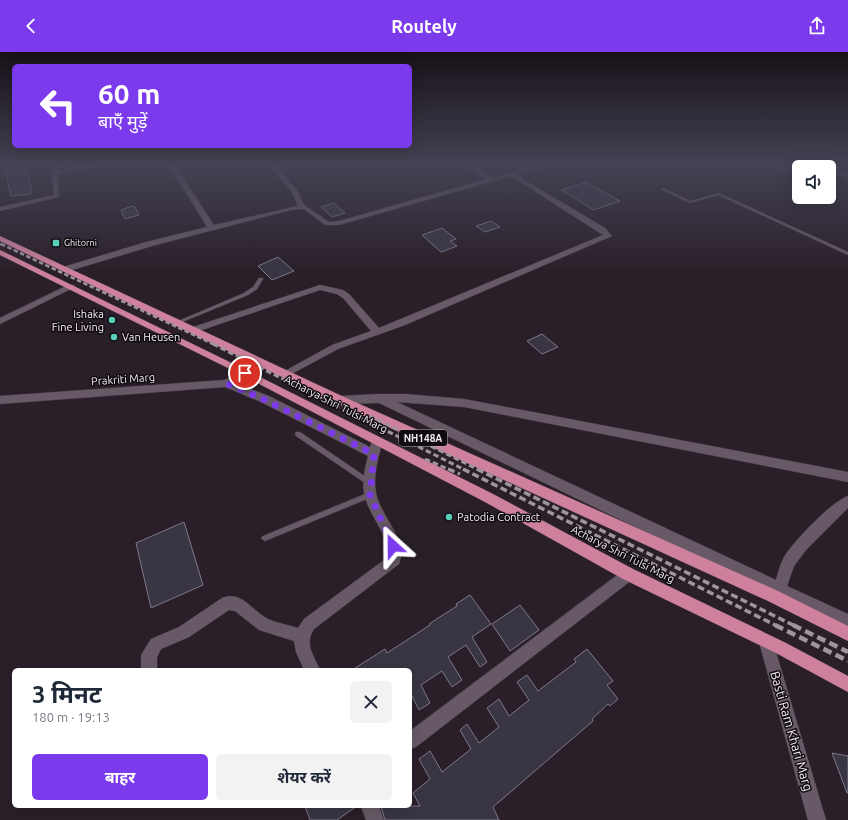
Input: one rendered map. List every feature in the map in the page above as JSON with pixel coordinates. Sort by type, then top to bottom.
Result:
[{"type":"highway","name":"Acharya Shri Tulsi Marg","points":[[0,238],[340,400],[776,592],[848,634]]},
{"type":"highway","name":"Acharya Shri Tulsi Marg","points":[[0,252],[245,373],[628,574],[848,684]]},
{"type":"highway","points":[[245,373],[257,360]]},
{"type":"street","points":[[0,209],[35,201]]},
{"type":"street","points":[[195,201],[211,227]]},
{"type":"street","points":[[301,201],[301,207]]},
{"type":"street","points":[[66,269],[113,254],[211,227],[301,207],[311,210],[327,224],[334,224],[417,201]]},
{"type":"street","points":[[286,374],[326,351],[377,332],[608,236],[602,230],[555,201]]},
{"type":"street","points":[[0,321],[71,287]]},
{"type":"street","points":[[193,330],[320,287],[340,292],[346,296],[377,332]]},
{"type":"street","name":"Prakriti Marg","points":[[0,400],[226,383],[245,373]]},
{"type":"street","points":[[226,383],[265,400],[374,454]]},
{"type":"street","points":[[379,398],[776,592],[848,622]]},
{"type":"street","points":[[340,400],[405,398],[471,404],[848,478]]},
{"type":"street","points":[[311,668],[302,646],[301,636],[309,624],[394,560],[393,546],[370,489],[377,441]]},
{"type":"street","points":[[776,592],[797,551],[834,512],[848,501]]},
{"type":"street","points":[[412,738],[628,574]]},
{"type":"street","points":[[149,668],[149,655],[156,644],[184,632],[227,604],[238,604],[264,625],[301,636]]},
{"type":"street","name":"Basti Ram Khari Marg","points":[[766,642],[817,820]]},
{"type":"street","points":[[371,808],[375,820]]},
{"type":"lane","points":[[733,201],[848,254]]},
{"type":"lane","points":[[178,322],[246,294],[255,288],[261,279]]},
{"type":"lane","points":[[264,538],[370,489],[298,434]]},
{"type":"building","points":[[579,201],[620,201],[594,210]]},
{"type":"building","points":[[334,203],[345,213],[332,217],[321,207]]},
{"type":"building","points":[[132,206],[135,207],[139,215],[125,219],[121,210]]},
{"type":"building","points":[[491,221],[500,227],[485,232],[476,226]]},
{"type":"building","points":[[442,228],[456,239],[450,241],[457,246],[441,252],[422,235]]},
{"type":"building","points":[[278,257],[294,271],[272,280],[258,266]]},
{"type":"building","points":[[542,334],[558,347],[542,354],[527,341]]},
{"type":"building","points":[[184,522],[203,585],[151,608],[136,543]]},
{"type":"building","points":[[470,595],[491,624],[472,637],[487,662],[480,667],[466,645],[448,657],[462,680],[452,687],[442,671],[421,685],[430,703],[419,710],[412,696],[412,668],[355,668],[385,649],[387,653],[457,606],[456,604]]},
{"type":"building","points":[[520,605],[539,630],[510,651],[492,624]]},
{"type":"building","points":[[587,649],[613,681],[607,685],[618,699],[610,706],[608,704],[592,719],[593,721],[493,807],[499,820],[385,820],[382,808],[412,808],[412,806],[420,806],[413,793],[430,779],[419,759],[430,751],[442,772],[471,749],[460,730],[467,724],[479,743],[499,727],[487,708],[499,699],[509,716],[529,700],[517,682],[527,675],[538,691],[576,662],[574,659]]},
{"type":"building","points":[[832,753],[848,756],[848,793],[847,793]]},
{"type":"building","points":[[306,808],[354,808],[337,820],[310,820]]},
{"type":"railway","points":[[1,244],[215,345]]},
{"type":"railway","points":[[215,345],[775,625]]},
{"type":"railway","points":[[370,416],[479,470]]},
{"type":"railway","points":[[425,459],[450,470]]},
{"type":"railway","points":[[448,469],[460,474]]},
{"type":"railway","points":[[477,469],[795,626]]},
{"type":"railway","points":[[775,625],[848,661]]},
{"type":"railway","points":[[793,625],[848,652]]},
{"type":"place","name":"Ghitorni","points":[[56,243]]},
{"type":"place","name":"Ishaka Fine Living","points":[[112,320]]},
{"type":"place","name":"Van Heusen","points":[[114,337]]},
{"type":"place","name":"Patodia Contract","points":[[449,517]]},
{"type":"route","points":[[245,373],[226,383],[265,400],[374,454],[370,495],[393,546]]}]
